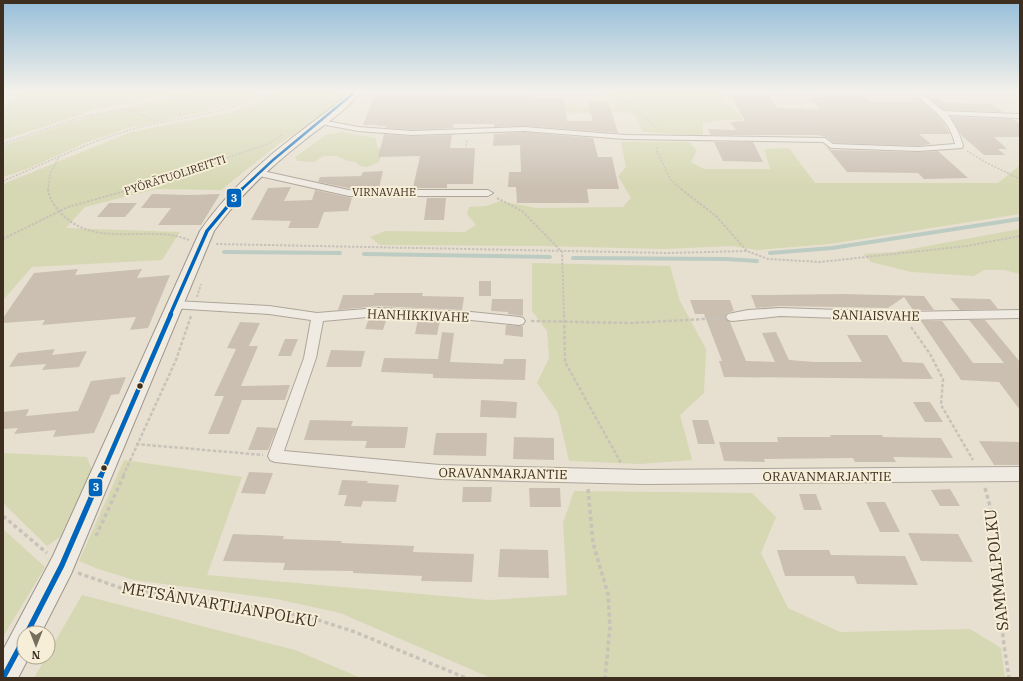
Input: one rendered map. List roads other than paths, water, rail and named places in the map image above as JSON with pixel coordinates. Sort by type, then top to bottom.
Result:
[{"type":"main road","points":[[31,625],[62,565],[175,305],[208,244],[215,219],[228,202],[258,173],[319,124]]},
{"type":"main road","points":[[3,678],[16,654]]},
{"type":"street","points":[[330,124],[358,129],[412,133],[524,129],[609,136],[825,140],[831,146],[918,149],[959,146],[958,135],[950,124]]},
{"type":"street","name":"VIRNAVAHE","points":[[258,173],[349,193],[488,193]]},
{"type":"street","points":[[175,305],[269,310],[317,317]]},
{"type":"street","name":"HANHIKKIVAHE","points":[[317,317],[378,312],[471,316],[519,321]]},
{"type":"street","name":"SANIAISVAHE","points":[[732,317],[746,314],[769,313],[904,316],[1020,314]]},
{"type":"street","name":"ORAVANMARJANTIE","points":[[317,317],[316,340],[309,365],[295,398],[275,456],[440,472],[628,476],[1020,474]]},
{"type":"waterway","points":[[770,253],[832,248],[1020,219]]},
{"type":"waterway","points":[[224,252],[340,253]]},
{"type":"waterway","points":[[364,254],[550,257]]},
{"type":"waterway","points":[[573,258],[726,259],[757,261]]}]
